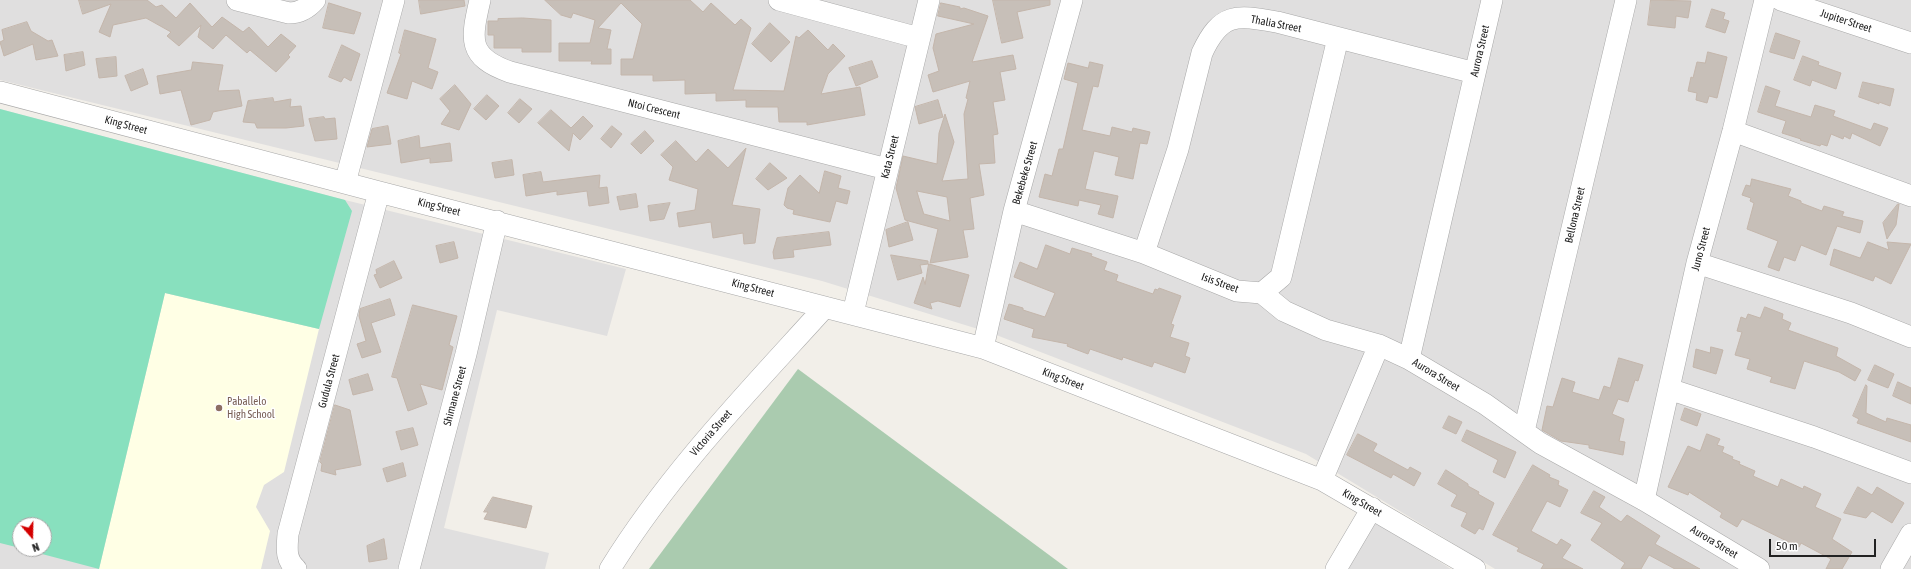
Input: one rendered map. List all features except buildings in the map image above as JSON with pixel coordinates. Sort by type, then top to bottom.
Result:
[{"type":"street","points":[[237,0],[289,13],[295,13],[308,7],[315,0]]},
{"type":"street","points":[[345,182],[394,0]]},
{"type":"street","name":"Ntoi Crescent","points":[[480,0],[474,28],[476,45],[480,55],[494,67],[887,169]]},
{"type":"street","points":[[778,0],[919,38]]},
{"type":"street","name":"Kata Street","points":[[852,314],[929,0]]},
{"type":"street","name":"Bekebeke Street","points":[[983,348],[1014,211],[1072,0]]},
{"type":"street","name":"Aurora Street","points":[[1492,0],[1409,359],[1485,404],[1556,452],[1644,500],[1759,569]]},
{"type":"street","name":"Bellona Street","points":[[1524,431],[1626,0]]},
{"type":"street","name":"Juno Street","points":[[1644,500],[1697,263],[1733,131],[1765,0]]},
{"type":"street","name":"Jupiter Street","points":[[1781,0],[1911,43]]},
{"type":"street","name":"Thalia Street","points":[[1144,253],[1178,149],[1202,53],[1208,39],[1218,26],[1231,19],[1249,18],[1277,22],[1475,73]]},
{"type":"street","points":[[1338,38],[1281,277],[1262,293],[1284,311],[1326,330],[1379,346],[1409,359]]},
{"type":"street","name":"King Street","points":[[0,92],[379,192],[983,348],[1322,480],[1474,569]]},
{"type":"street","points":[[1733,131],[1911,196]]},
{"type":"street","name":"Gudula Street","points":[[296,569],[288,560],[288,534],[379,192]]},
{"type":"street","name":"Isis Street","points":[[1014,211],[1144,253],[1237,290],[1262,293]]},
{"type":"street","name":"Shimane Street","points":[[409,569],[466,354],[497,222]]},
{"type":"street","points":[[1697,263],[1851,313],[1911,337]]},
{"type":"street","name":"Victoria Street","points":[[610,569],[625,546],[694,453],[825,307]]},
{"type":"street","points":[[1322,480],[1379,346]]},
{"type":"street","points":[[1669,389],[1814,437],[1911,473]]},
{"type":"street","points":[[1336,569],[1372,508]]},
{"type":"street","points":[[1891,569],[1911,534]]},
{"type":"shaded area","points":[[0,0],[1911,0],[1911,569],[1495,569],[1306,454],[991,333],[822,281],[0,80]]},
{"type":"shaded area","points":[[0,109],[345,200],[626,269],[607,336],[497,310],[444,528],[549,553],[545,569],[0,569]]},
{"type":"shaded area","name":"Paballelo High School","points":[[165,293],[319,329],[284,472],[264,485],[256,507],[270,531],[261,569],[99,569]]},
{"type":"shaded area","points":[[798,369],[1068,569],[649,569]]},
{"type":"shaded area","points":[[1363,513],[1451,569],[1329,569]]},
{"type":"green space","points":[[0,109],[345,200],[352,211],[319,329],[165,293],[99,569],[52,557],[52,517],[12,517],[12,546],[0,543]]},
{"type":"place","name":"Paballelo High School","points":[[219,408]]}]
